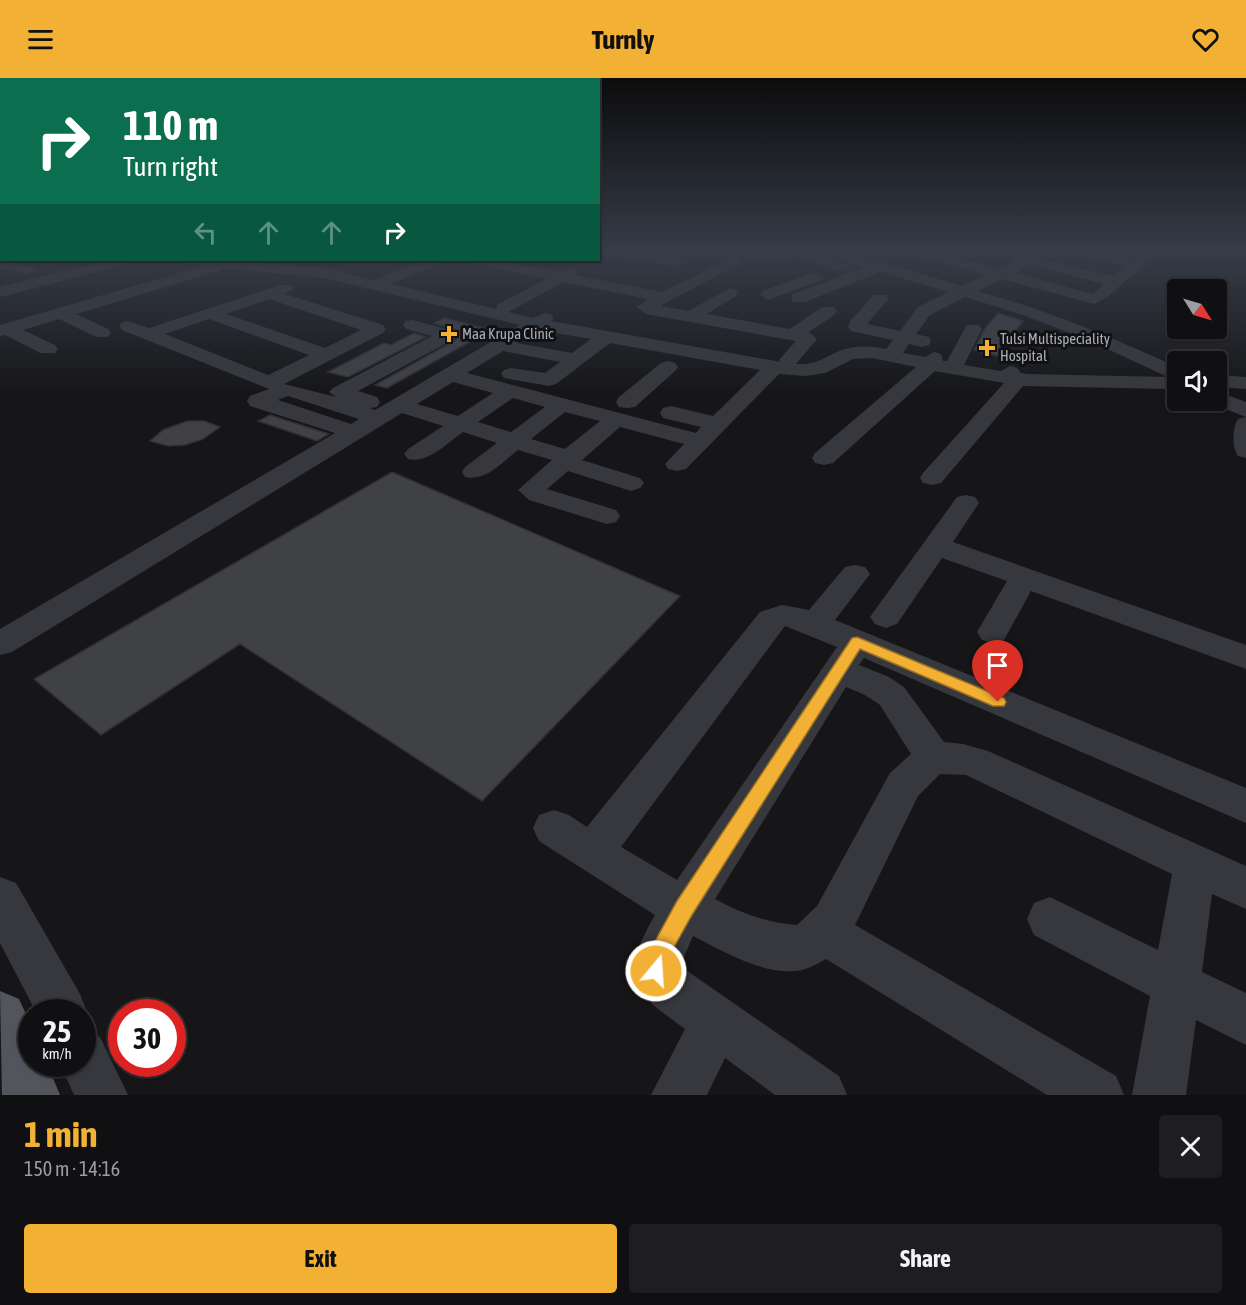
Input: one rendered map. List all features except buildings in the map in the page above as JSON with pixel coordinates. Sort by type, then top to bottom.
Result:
[{"type":"main road","points":[[0,1018],[31,1095]]},
{"type":"street","points":[[19,298],[54,315],[102,333]]},
{"type":"street","points":[[139,320],[210,314],[256,298]]},
{"type":"street","points":[[3,330],[109,299],[139,320],[265,383],[279,380],[377,329],[283,298]]},
{"type":"street","points":[[313,308],[338,298]]},
{"type":"street","points":[[356,322],[412,298]]},
{"type":"street","points":[[436,298],[606,337],[685,347]]},
{"type":"street","points":[[457,298],[504,309],[540,321],[805,370],[825,367],[849,354],[859,352],[932,361],[1012,375],[1167,377]]},
{"type":"street","points":[[504,309],[523,298]]},
{"type":"street","points":[[475,360],[510,391],[569,397],[614,418],[670,457],[701,441],[758,384],[808,339],[795,334],[690,317],[646,307],[651,298]]},
{"type":"street","points":[[690,317],[721,298]]},
{"type":"street","points":[[742,326],[774,298]]},
{"type":"street","points":[[900,344],[921,314],[947,298]]},
{"type":"street","points":[[987,298],[1029,311],[1095,336],[1167,375]]},
{"type":"street","points":[[1095,336],[1105,298]]},
{"type":"street","points":[[932,361],[900,344],[857,327],[857,324],[896,299],[934,305]]},
{"type":"street","points":[[795,334],[828,311]]},
{"type":"street","points":[[210,314],[327,355]]},
{"type":"street","points":[[685,347],[709,320]]},
{"type":"street","points":[[0,644],[540,321]]},
{"type":"street","points":[[390,411],[340,392],[448,335],[412,325]]},
{"type":"street","points":[[959,356],[973,329]]},
{"type":"street","points":[[3,330],[48,349]]},
{"type":"street","points":[[475,360],[544,381],[560,372],[606,337]]},
{"type":"street","points":[[782,364],[810,359],[835,345],[900,344],[959,356],[1012,375]]},
{"type":"street","points":[[475,360],[582,356],[668,367],[758,384]]},
{"type":"street","points":[[824,458],[932,361],[959,356]]},
{"type":"street","points":[[606,516],[532,493],[532,488],[614,418],[668,367]]},
{"type":"street","points":[[932,478],[1014,384],[1012,375]]},
{"type":"street","points":[[1227,382],[1246,383]]},
{"type":"street","points":[[354,432],[258,401],[286,389],[461,424],[513,440],[632,483]]},
{"type":"street","points":[[416,454],[510,391]]},
{"type":"street","points":[[474,472],[569,397]]},
{"type":"street","points":[[1227,402],[1246,410]]},
{"type":"street","points":[[614,418],[717,424]]},
{"type":"street","points":[[614,418],[701,441]]},
{"type":"street","points":[[1246,424],[1246,451]]},
{"type":"street","points":[[820,1095],[663,983],[656,971],[657,956],[684,908],[861,643],[937,546],[966,503]]},
{"type":"street","points":[[937,546],[1246,657]]},
{"type":"street","points":[[815,624],[855,574]]},
{"type":"street","points":[[993,632],[1024,577]]},
{"type":"street","points":[[593,852],[771,620],[778,615],[788,614],[1246,806]]},
{"type":"street","points":[[861,643],[877,686],[892,696],[934,758]]},
{"type":"street","points":[[554,828],[684,908],[745,937],[772,946],[797,948],[826,933],[904,785],[919,767],[934,758],[954,756],[975,762],[1246,888]]},
{"type":"street","points":[[1159,1095],[1195,864]]},
{"type":"street","points":[[0,898],[55,999]]},
{"type":"street","points":[[1050,919],[1246,1020]]},
{"type":"street","points":[[826,933],[1097,1095]]},
{"type":"street","points":[[678,1095],[717,1022]]},
{"type":"street","points":[[92,1077],[101,1095]]},
{"type":"place","name":"Maa Krupa Clinic","points":[[449,334]]},
{"type":"place","name":"Tulsi Multispeciality Hospital","points":[[987,348]]},
{"type":"route","points":[[656,971],[657,956],[684,908],[857,642],[998,702]]}]
